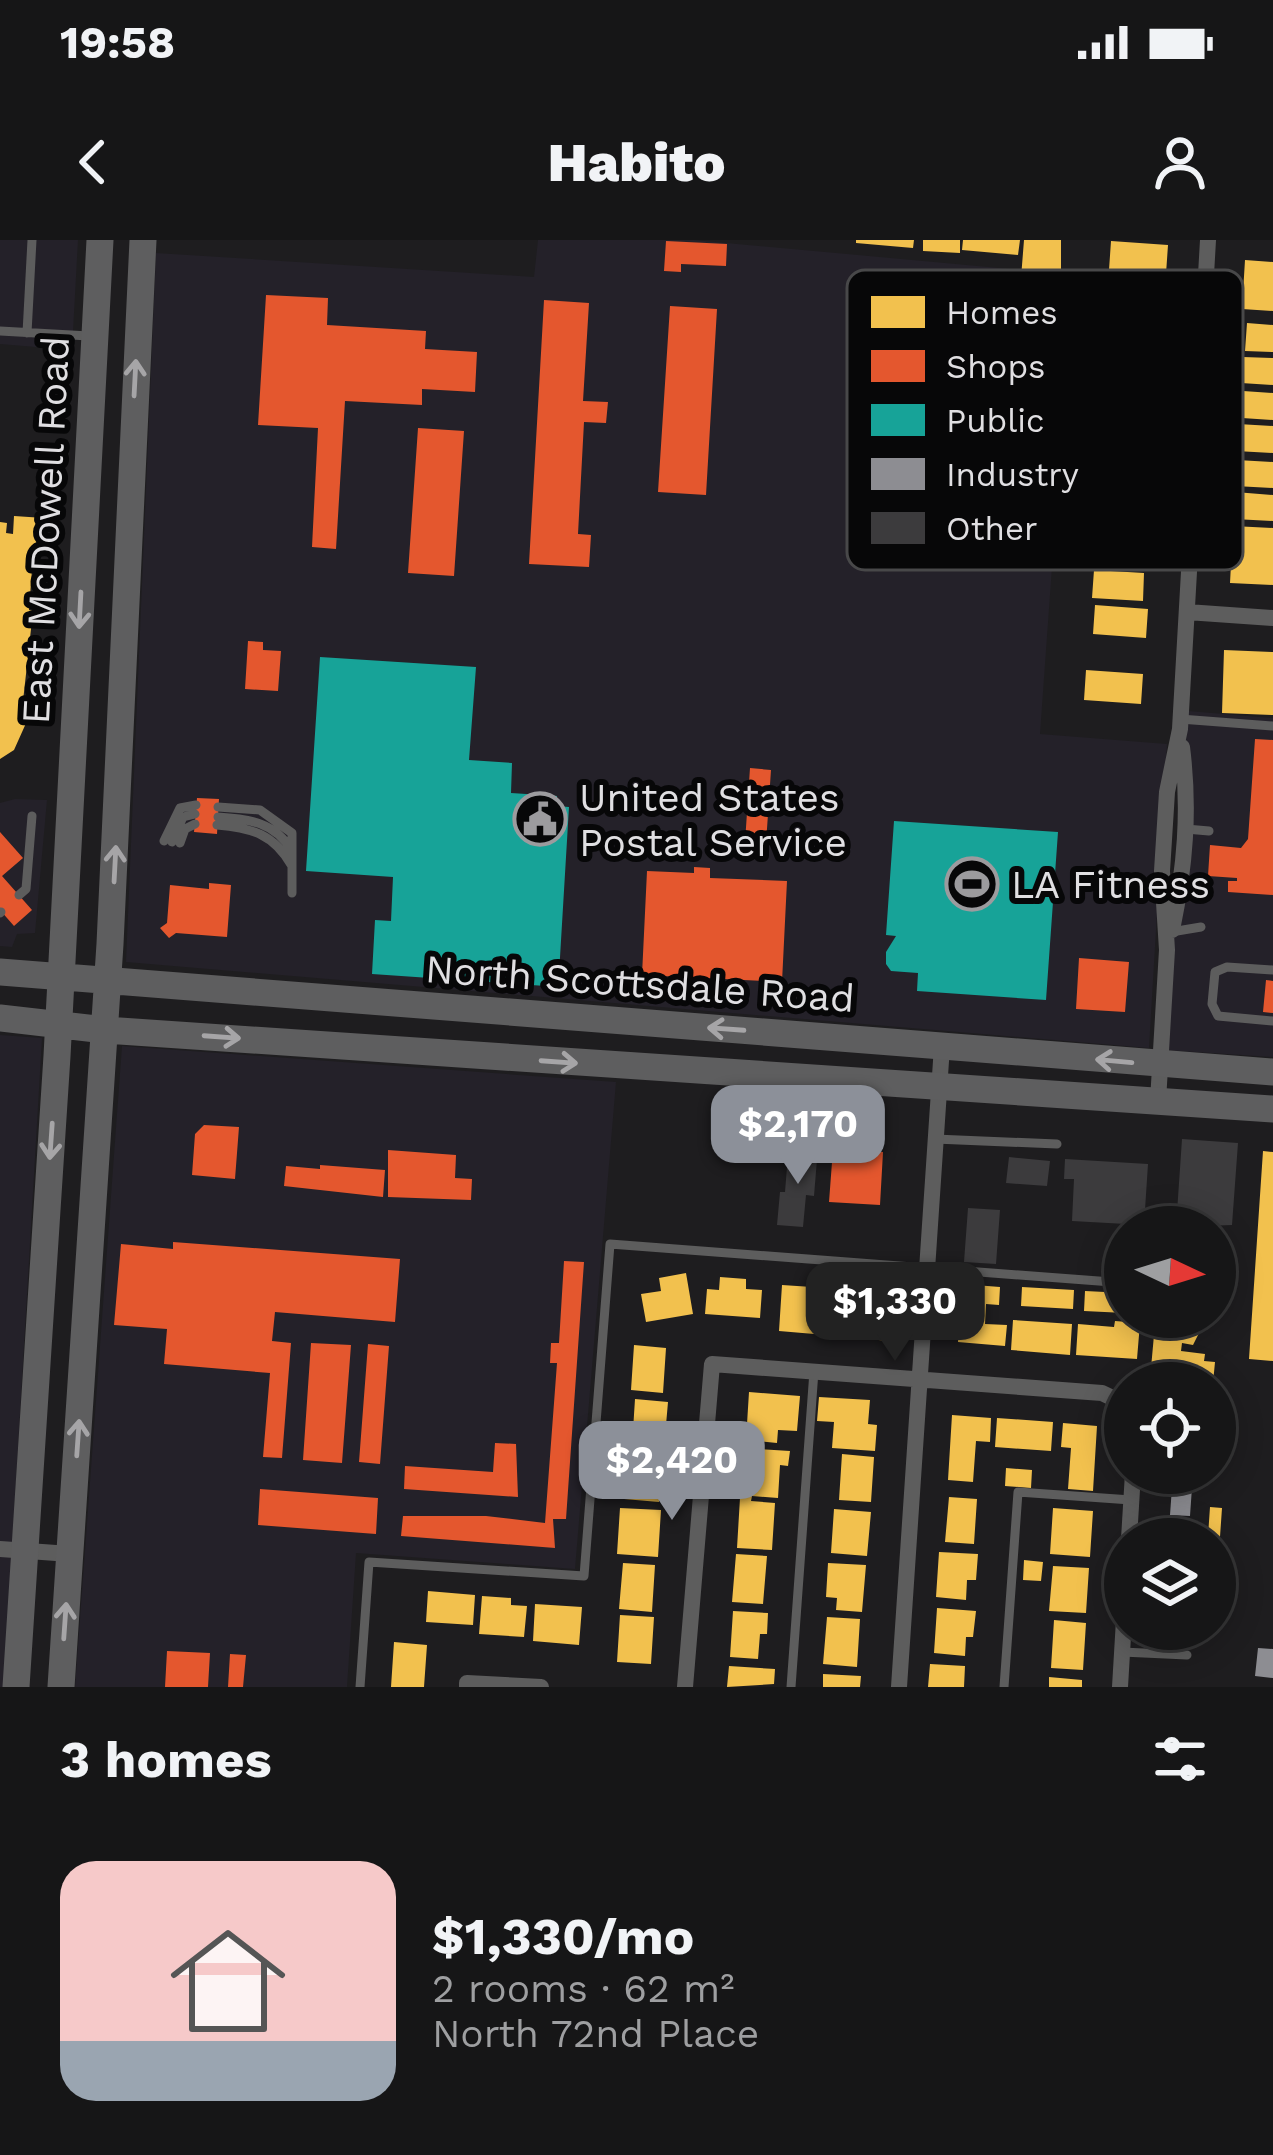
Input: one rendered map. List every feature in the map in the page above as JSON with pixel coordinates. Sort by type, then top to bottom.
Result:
[{"type":"main road","name":"East McDowell Road","points":[[16,1687],[12,1550],[58,1024],[100,240]]},
{"type":"main road","name":"East McDowell Road","points":[[61,1687],[108,980],[143,240]]},
{"type":"main road","points":[[86,493],[129,495]]},
{"type":"main road","name":"North Scottsdale Road","points":[[0,972],[1273,1072]]},
{"type":"main road","points":[[0,1018],[105,1030],[1273,1109]]},
{"type":"street","points":[[1206,270],[1208,240]]},
{"type":"street","points":[[1158,1101],[1168,938],[1162,872],[1167,792],[1180,724],[1189,570]]},
{"type":"street","points":[[1187,612],[1273,618]]},
{"type":"street","points":[[1168,938],[1183,878],[1188,794],[1180,724]]},
{"type":"street","points":[[899,1687],[942,1046]]},
{"type":"street","points":[[685,1687],[712,1364],[1104,1394]]},
{"type":"street","points":[[1130,1518],[1131,1494]]},
{"type":"street","points":[[12,1550],[70,1554]]},
{"type":"street","points":[[1120,1687],[1122,1652]]},
{"type":"street","points":[[467,1685],[542,1687]]},
{"type":"lane","points":[[27,334],[32,240]]},
{"type":"lane","points":[[0,331],[94,336]]},
{"type":"lane","points":[[1180,724],[1273,726]]},
{"type":"lane","points":[[180,808],[195,814],[184,829],[172,842],[180,808]]},
{"type":"lane","points":[[292,892],[294,871],[295,856],[292,833],[266,813],[218,816],[267,836],[294,871]]},
{"type":"lane","points":[[19,895],[26,889],[32,816]]},
{"type":"lane","points":[[1186,829],[1209,830]]},
{"type":"lane","points":[[1168,938],[1202,927]]},
{"type":"lane","points":[[1273,970],[1227,967],[1215,972],[1212,1004],[1218,1016],[1273,1021]]},
{"type":"lane","points":[[935,1139],[1057,1144]]},
{"type":"lane","points":[[360,1687],[369,1562],[584,1576],[610,1244],[1104,1282]]},
{"type":"lane","points":[[791,1687],[814,1372]]},
{"type":"lane","points":[[1004,1687],[1018,1492],[1131,1500]]},
{"type":"lane","points":[[1122,1652],[1187,1655]]},
{"type":"shaded area","points":[[0,240],[78,240],[72,350],[0,344]]},
{"type":"shaded area","points":[[538,240],[694,240],[1022,270],[847,270],[847,570],[1052,570],[1040,734],[1167,744],[1149,1048],[126,962],[156,253],[534,277]]},
{"type":"shaded area","points":[[1188,711],[1273,718],[1273,1057],[1165,1050]]},
{"type":"shaded area","points":[[47,800],[35,933],[17,934],[12,947],[0,946],[0,803]]},
{"type":"shaded area","points":[[0,1035],[42,1038],[4,1687],[0,1687]]},
{"type":"shaded area","points":[[122,1046],[616,1082],[575,1569],[356,1553],[347,1687],[75,1687]]},
{"type":"building: Homes","points":[[856,240],[914,240],[913,248]]},
{"type":"building: Homes","points":[[923,240],[960,240],[960,253],[923,251]]},
{"type":"building: Homes","points":[[963,240],[1020,240],[1018,255],[962,250]]},
{"type":"building: Homes","points":[[1024,240],[1061,240],[1061,270],[1022,270]]},
{"type":"building: Homes","points":[[1111,241],[1168,245],[1166,270],[1109,270]]},
{"type":"building: Homes","points":[[1245,260],[1273,262],[1273,311],[1243,309]]},
{"type":"building: Homes","points":[[1247,323],[1273,325],[1273,352],[1245,351]]},
{"type":"building: Homes","points":[[1243,357],[1273,358],[1273,385],[1243,383]]},
{"type":"building: Homes","points":[[1243,391],[1273,393],[1273,420],[1243,418]]},
{"type":"building: Homes","points":[[1243,424],[1273,426],[1273,453],[1243,451]]},
{"type":"building: Homes","points":[[1243,460],[1273,462],[1273,488],[1243,486]]},
{"type":"building: Homes","points":[[1243,493],[1273,495],[1273,521],[1243,519]]},
{"type":"building: Homes","points":[[14,516],[44,518],[32,569],[29,610],[33,611],[22,710],[27,721],[14,750],[0,759],[0,522],[7,523],[6,533],[13,534]]},
{"type":"building: Homes","points":[[1243,526],[1273,528],[1273,585],[1230,583],[1231,570],[1243,570]]},
{"type":"building: Homes","points":[[1094,570],[1144,573],[1143,601],[1092,598]]},
{"type":"building: Homes","points":[[1095,605],[1148,609],[1146,638],[1093,634]]},
{"type":"building: Homes","points":[[1224,650],[1273,652],[1273,715],[1222,713]]},
{"type":"building: Homes","points":[[1086,670],[1143,674],[1141,704],[1084,700]]},
{"type":"building: Homes","points":[[1263,1151],[1273,1152],[1273,1361],[1249,1359]]},
{"type":"building: Homes","points":[[686,1273],[693,1314],[646,1322],[641,1294],[661,1291],[659,1278]]},
{"type":"building: Homes","points":[[720,1277],[746,1279],[746,1289],[762,1290],[760,1318],[705,1314],[707,1289],[719,1290]]},
{"type":"building: Homes","points":[[962,1284],[1000,1287],[999,1305],[986,1304],[985,1324],[1007,1325],[1005,1346],[958,1342]]},
{"type":"building: Homes","points":[[782,1285],[812,1287],[811,1301],[828,1302],[826,1335],[779,1331]]},
{"type":"building: Homes","points":[[1022,1287],[1074,1290],[1073,1309],[1021,1306]]},
{"type":"building: Homes","points":[[1085,1291],[1104,1292],[1104,1312],[1084,1311]]},
{"type":"building: Homes","points":[[845,1308],[892,1311],[890,1341],[843,1337]]},
{"type":"building: Homes","points":[[1013,1320],[1072,1324],[1070,1355],[1011,1350]]},
{"type":"building: Homes","points":[[1078,1324],[1104,1326],[1104,1338],[1139,1338],[1137,1359],[1076,1355]]},
{"type":"building: Homes","points":[[1154,1338],[1196,1338],[1193,1345],[1182,1343],[1181,1351],[1205,1354],[1204,1361],[1215,1362],[1152,1362]]},
{"type":"building: Homes","points":[[634,1345],[666,1348],[663,1393],[631,1390]]},
{"type":"building: Homes","points":[[749,1392],[800,1396],[797,1431],[778,1430],[777,1443],[746,1440]]},
{"type":"building: Homes","points":[[819,1397],[870,1400],[868,1424],[877,1425],[875,1451],[832,1448],[834,1422],[817,1421]]},
{"type":"building: Homes","points":[[635,1399],[668,1402],[664,1448],[632,1446]]},
{"type":"building: Homes","points":[[952,1415],[991,1418],[990,1442],[976,1441],[973,1482],[948,1480]]},
{"type":"building: Homes","points":[[997,1418],[1053,1422],[1051,1451],[995,1447]]},
{"type":"building: Homes","points":[[1063,1423],[1097,1426],[1093,1491],[1068,1489],[1071,1448],[1061,1447]]},
{"type":"building: Homes","points":[[743,1448],[790,1451],[788,1466],[780,1465],[778,1498],[752,1496],[751,1501],[775,1503],[772,1550],[737,1548]]},
{"type":"building: Homes","points":[[627,1454],[662,1456],[659,1502],[624,1499]]},
{"type":"building: Homes","points":[[842,1454],[874,1457],[871,1502],[839,1500]]},
{"type":"building: Homes","points":[[1006,1468],[1032,1470],[1031,1488],[1005,1486]]},
{"type":"building: Homes","points":[[949,1497],[977,1499],[974,1544],[945,1542]]},
{"type":"building: Homes","points":[[1210,1507],[1222,1508],[1221,1518],[1209,1518]]},
{"type":"building: Homes","points":[[620,1508],[661,1510],[658,1557],[617,1554]]},
{"type":"building: Homes","points":[[1053,1508],[1093,1511],[1090,1557],[1050,1554]]},
{"type":"building: Homes","points":[[834,1509],[871,1512],[867,1556],[831,1553]]},
{"type":"building: Homes","points":[[939,1552],[978,1554],[976,1580],[967,1580],[966,1600],[936,1597]]},
{"type":"building: Homes","points":[[736,1554],[767,1556],[763,1604],[732,1602]]},
{"type":"building: Homes","points":[[1024,1560],[1043,1562],[1041,1581],[1023,1580]]},
{"type":"building: Homes","points":[[623,1563],[655,1565],[652,1612],[619,1609]]},
{"type":"building: Homes","points":[[828,1563],[866,1565],[862,1612],[836,1610],[837,1598],[826,1597]]},
{"type":"building: Homes","points":[[1053,1566],[1089,1568],[1086,1613],[1049,1611]]},
{"type":"building: Homes","points":[[428,1591],[475,1595],[473,1625],[426,1622]]},
{"type":"building: Homes","points":[[482,1596],[511,1598],[511,1605],[527,1606],[524,1637],[479,1634]]},
{"type":"building: Homes","points":[[535,1604],[582,1607],[579,1645],[533,1641]]},
{"type":"building: Homes","points":[[937,1608],[976,1611],[965,1656],[934,1653]]},
{"type":"building: Homes","points":[[733,1611],[768,1613],[758,1659],[730,1657]]},
{"type":"building: Homes","points":[[620,1615],[654,1617],[651,1664],[617,1662]]},
{"type":"building: Homes","points":[[827,1617],[860,1619],[857,1667],[823,1664]]},
{"type":"building: Homes","points":[[1054,1620],[1086,1623],[1083,1670],[1051,1668]]},
{"type":"building: Homes","points":[[394,1642],[427,1645],[424,1687],[391,1687]]},
{"type":"building: Homes","points":[[930,1664],[965,1666],[964,1687],[928,1687]]},
{"type":"building: Homes","points":[[729,1666],[775,1669],[774,1684],[727,1687]]},
{"type":"building: Homes","points":[[823,1674],[861,1676],[860,1687],[823,1687]]},
{"type":"building: Homes","points":[[1049,1677],[1082,1680],[1082,1687],[1049,1687]]},
{"type":"building: Shops","points":[[666,241],[727,244],[726,266],[681,264],[681,272],[664,271]]},
{"type":"building: Shops","points":[[266,295],[328,298],[327,325],[426,331],[425,349],[477,352],[475,392],[422,389],[422,405],[345,401],[336,549],[312,547],[318,428],[258,425]]},
{"type":"building: Shops","points":[[544,300],[589,303],[583,401],[608,402],[606,423],[584,422],[578,534],[591,535],[589,567],[529,564]]},
{"type":"building: Shops","points":[[670,306],[717,309],[706,495],[658,492]]},
{"type":"building: Shops","points":[[418,428],[464,431],[454,576],[408,573]]},
{"type":"building: Shops","points":[[248,641],[263,642],[263,650],[281,651],[278,691],[245,689]]},
{"type":"building: Shops","points":[[1255,739],[1273,740],[1273,895],[1228,892],[1228,881],[1237,878],[1208,876],[1210,845],[1241,848],[1248,839]]},
{"type":"building: Shops","points":[[750,768],[771,770],[765,858],[744,857]]},
{"type":"building: Shops","points":[[197,798],[219,799],[217,834],[194,832]]},
{"type":"building: Shops","points":[[0,832],[23,858],[2,876],[32,910],[14,926],[0,910]]},
{"type":"building: Shops","points":[[694,867],[710,868],[710,878],[787,881],[782,982],[642,975],[647,871],[694,873]]},
{"type":"building: Shops","points":[[209,883],[231,885],[227,937],[176,933],[169,938],[160,928],[167,923],[170,885],[209,889]]},
{"type":"building: Shops","points":[[1079,958],[1129,962],[1125,1012],[1076,1009]]},
{"type":"building: Shops","points":[[1266,980],[1273,981],[1273,1013],[1263,1012]]},
{"type":"building: Shops","points":[[204,1125],[239,1127],[235,1179],[192,1175],[195,1134]]},
{"type":"building: Shops","points":[[833,1149],[883,1152],[880,1205],[829,1202]]},
{"type":"building: Shops","points":[[388,1150],[456,1155],[455,1178],[472,1179],[471,1200],[388,1197]]},
{"type":"building: Shops","points":[[320,1165],[385,1170],[383,1197],[284,1186],[286,1166],[320,1169]]},
{"type":"building: Shops","points":[[173,1242],[400,1259],[395,1322],[275,1312],[272,1341],[291,1343],[282,1458],[263,1457],[270,1373],[164,1364],[167,1329],[114,1325],[121,1244],[173,1249]]},
{"type":"building: Shops","points":[[564,1261],[584,1262],[566,1519],[553,1519],[555,1548],[401,1536],[403,1516],[486,1516],[545,1523],[557,1363],[550,1363],[551,1343],[559,1343]]},
{"type":"building: Shops","points":[[311,1343],[351,1345],[342,1463],[303,1460]]},
{"type":"building: Shops","points":[[368,1344],[389,1346],[380,1464],[359,1462]]},
{"type":"building: Shops","points":[[495,1443],[516,1444],[518,1497],[404,1489],[405,1466],[493,1472]]},
{"type":"building: Shops","points":[[260,1489],[378,1498],[376,1534],[258,1525]]},
{"type":"building: Shops","points":[[167,1651],[210,1653],[208,1687],[165,1687]]},
{"type":"building: Shops","points":[[230,1654],[246,1655],[243,1687],[228,1687]]},
{"type":"building: Public","points":[[320,657],[476,667],[469,760],[512,763],[511,793],[557,796],[556,806],[569,807],[559,974],[547,974],[546,986],[372,974],[375,920],[391,921],[393,877],[306,871]]},
{"type":"building: Public","name":"LA Fitness","points":[[894,821],[1058,832],[1046,1000],[917,991],[918,973],[891,971],[886,952],[896,936],[886,935]]},
{"type":"building: Industry","points":[[1172,1494],[1192,1494],[1190,1516],[1170,1515]]},
{"type":"building: Industry","points":[[1258,1648],[1273,1649],[1273,1678],[1255,1676]]},
{"type":"building: Other","points":[[1182,1139],[1238,1143],[1233,1206],[1177,1206]]},
{"type":"building: Other","points":[[796,1145],[818,1147],[814,1196],[806,1195],[803,1227],[777,1225],[780,1192],[785,1192],[787,1167],[794,1168]]},
{"type":"building: Other","points":[[1009,1157],[1050,1161],[1047,1186],[1006,1183]]},
{"type":"building: Other","points":[[1065,1159],[1148,1164],[1145,1206],[1104,1206],[1104,1223],[1072,1221],[1074,1179],[1064,1179]]},
{"type":"building: Other","points":[[968,1208],[1000,1210],[996,1264],[964,1262]]},
{"type":"place","name":"United States Postal Service","points":[[540,819]]},
{"type":"place","name":"LA Fitness","points":[[972,884]]}]
